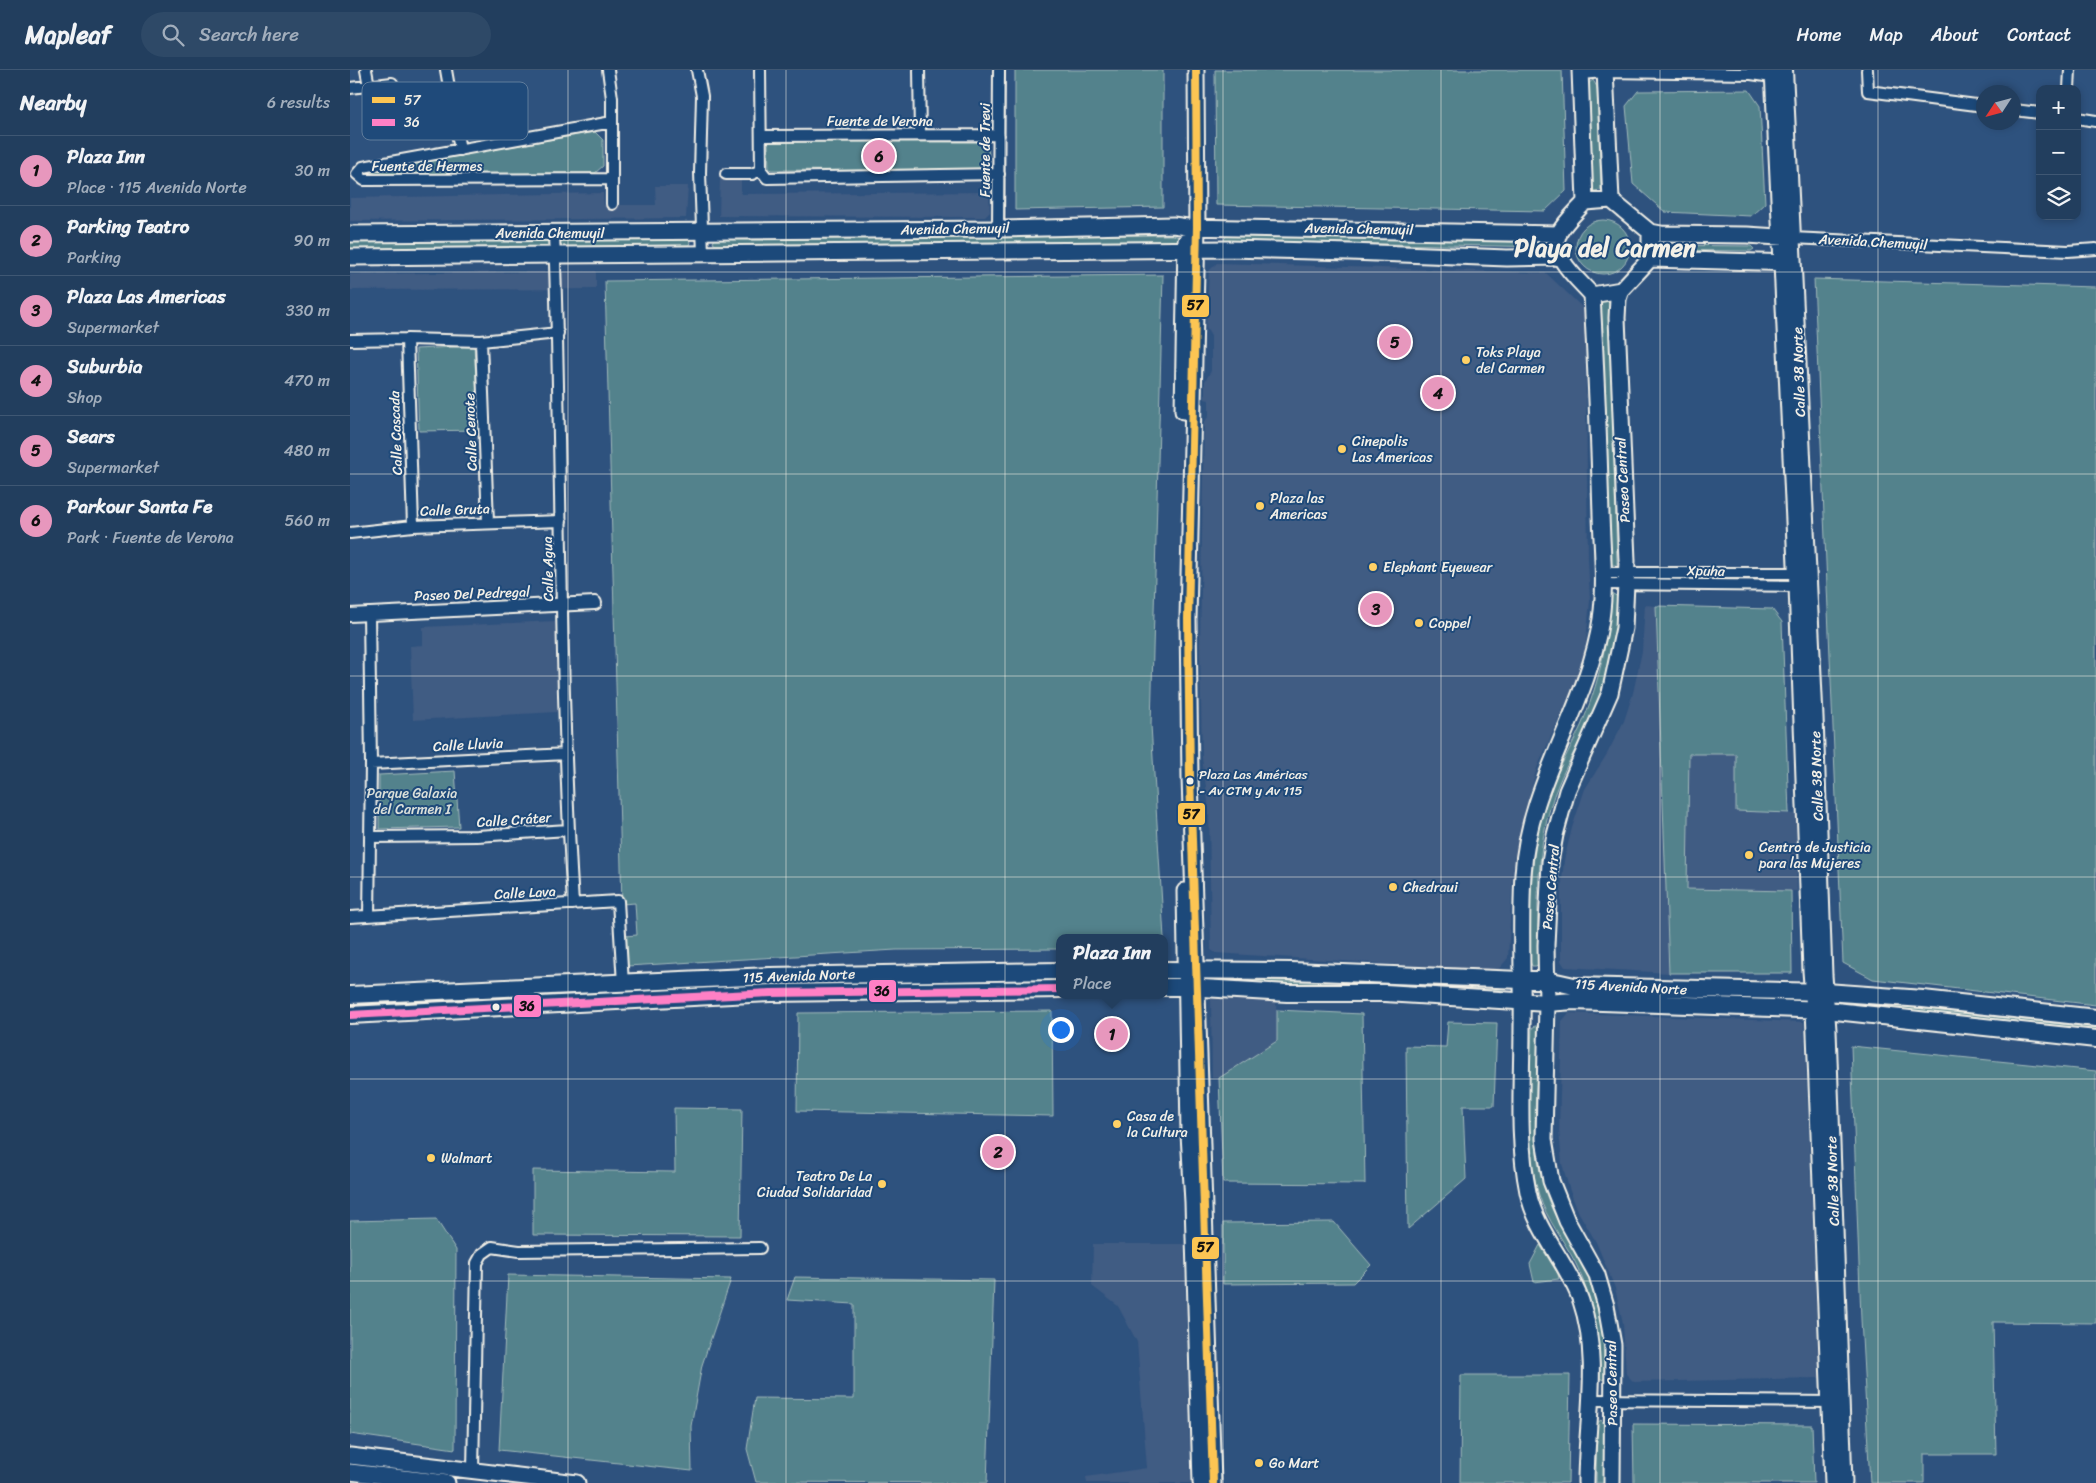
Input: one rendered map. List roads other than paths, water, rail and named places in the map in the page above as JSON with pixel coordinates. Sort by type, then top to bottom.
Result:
[{"type":"main road","points":[[1185,70],[1192,227]]},
{"type":"main road","points":[[1196,70],[1191,251],[1188,619],[1192,969],[1189,1134],[1202,1483]]},
{"type":"main road","points":[[1605,71],[1611,200]]},
{"type":"main road","points":[[1580,72],[1584,202],[1559,234],[1559,257],[1592,295],[1621,290],[1650,259],[1650,232],[1611,200],[1584,202]]},
{"type":"main road","name":"Calle 38 Norte","points":[[1779,74],[1820,1001],[1835,1402],[1833,1483]]},
{"type":"main road","name":"Avenida Chemuyil","points":[[350,234],[998,229],[1173,225],[1192,227],[1559,234]]},
{"type":"main road","name":"Avenida Chemuyil","points":[[1650,232],[1661,234],[1786,237]]},
{"type":"main road","name":"Avenida Chemuyil","points":[[350,257],[1341,251],[1507,258],[1559,257]]},
{"type":"main road","points":[[1650,259],[1788,263]]},
{"type":"main road","name":"Paseo Central","points":[[1612,1483],[1613,1345],[1606,1306],[1597,1275],[1567,1221],[1551,1181],[1544,1139],[1550,862],[1567,791],[1610,693],[1624,628],[1627,578],[1617,318],[1618,299],[1621,290]]},
{"type":"main road","name":"Paseo Central","points":[[1586,1483],[1586,1448],[1591,1400],[1590,1340],[1583,1306],[1575,1283],[1545,1233],[1532,1207],[1528,1192],[1522,1104],[1522,980],[1523,874],[1528,832],[1548,770],[1588,676],[1602,618],[1603,578],[1599,439],[1592,295]]},
{"type":"main road","name":"115 Avenida Norte","points":[[1168,970],[1547,980],[1574,986],[1820,1001],[2096,1039]]},
{"type":"main road","name":"115 Avenida Norte","points":[[350,995],[499,990],[770,976],[1056,972]]},
{"type":"main road","points":[[1168,987],[1287,993],[1385,993],[1522,1001]]},
{"type":"main road","points":[[1192,987],[1213,1483]]},
{"type":"main road","name":"115 Avenida Norte","points":[[350,1015],[771,993],[1056,989]]},
{"type":"main road","name":"115 Avenida Norte","points":[[1522,1001],[1547,1003],[1923,999],[2096,1018]]},
{"type":"main road","name":"Calle 38 Norte","points":[[1835,1402],[1844,1483]]},
{"type":"main road","points":[[350,1456],[577,1483]]},
{"type":"main road","points":[[350,1472],[447,1483]]},
{"type":"street","points":[[608,70],[612,98],[612,204]]},
{"type":"street","points":[[698,70],[702,96],[700,173],[703,254]]},
{"type":"street","points":[[760,70],[761,170],[767,178],[999,174]]},
{"type":"street","points":[[919,70],[920,135]]},
{"type":"street","name":"Fuente de Trevi","points":[[998,229],[999,70]]},
{"type":"street","points":[[1866,70],[1868,91],[1976,105]]},
{"type":"street","points":[[2069,85],[2070,70]]},
{"type":"street","points":[[1580,72],[1779,74]]},
{"type":"street","points":[[2021,111],[2036,113]]},
{"type":"street","points":[[2081,119],[2096,121]]},
{"type":"street","name":"Fuente de Hermes","points":[[528,137],[612,122]]},
{"type":"street","name":"Fuente de Verona","points":[[761,136],[999,135]]},
{"type":"street","points":[[458,140],[460,150]]},
{"type":"street","name":"Fuente de Hermes","points":[[514,140],[363,167],[358,174],[364,180],[612,179]]},
{"type":"street","points":[[726,174],[752,174],[761,170]]},
{"type":"street","name":"Calle Agua","points":[[554,233],[558,334],[568,830],[573,904]]},
{"type":"street","name":"Avenida Chemuyil","points":[[1786,237],[2059,251],[2096,250]]},
{"type":"street","points":[[350,340],[481,341],[558,334]]},
{"type":"street","name":"Calle Cascada","points":[[406,339],[413,526]]},
{"type":"street","name":"Calle Cenote","points":[[481,341],[488,522]]},
{"type":"street","name":"Calle Gruta","points":[[350,533],[413,526],[561,520]]},
{"type":"street","name":"Xpuha","points":[[1603,578],[1802,579]]},
{"type":"street","name":"Paseo Del Pedregal","points":[[350,615],[594,603]]},
{"type":"street","points":[[369,613],[371,764],[369,916]]},
{"type":"street","name":"Calle Lluvia","points":[[371,764],[567,754]]},
{"type":"street","name":"Calle Cráter","points":[[371,837],[477,836],[568,830]]},
{"type":"street","name":"Calle Lava","points":[[350,917],[618,901],[623,984]]},
{"type":"street","points":[[473,1471],[478,1263],[482,1254],[492,1248],[518,1251],[760,1248]]},
{"type":"street","points":[[1591,1400],[1835,1402]]},
{"type":"place","name":"Parkour Santa Fe","points":[[879,156]]},
{"type":"place","name":"Sears","points":[[1395,342]]},
{"type":"place","name":"Toks Playa del Carmen","points":[[1466,360]]},
{"type":"place","name":"Suburbia","points":[[1438,393]]},
{"type":"place","name":"Cinepolis Las Americas","points":[[1342,449]]},
{"type":"place","name":"Plaza las Americas","points":[[1260,506]]},
{"type":"place","name":"Elephant Eyewear","points":[[1373,567]]},
{"type":"place","name":"Plaza Las Americas","points":[[1376,609]]},
{"type":"place","name":"Coppel","points":[[1419,623]]},
{"type":"place","name":"Plaza Las Américas - Av CTM y Av 115","points":[[1190,781]]},
{"type":"place","name":"Centro de Justicia para las Mujeres","points":[[1749,855]]},
{"type":"place","name":"Chedraui","points":[[1393,887]]},
{"type":"place","name":"Plaza Inn","points":[[1112,1034]]},
{"type":"place","name":"Casa de la Cultura","points":[[1117,1124]]},
{"type":"place","name":"Parking Teatro","points":[[998,1152]]},
{"type":"place","name":"Walmart","points":[[431,1158]]},
{"type":"place","name":"Teatro De La Ciudad Solidaridad","points":[[882,1184]]},
{"type":"place","name":"Go Mart","points":[[1259,1463]]},
{"type":"district","name":"Playa del Carmen","points":[[1605,248]]},
{"type":"park label","name":"Parque Galaxia del Carmen I","points":[[412,802]]}]
